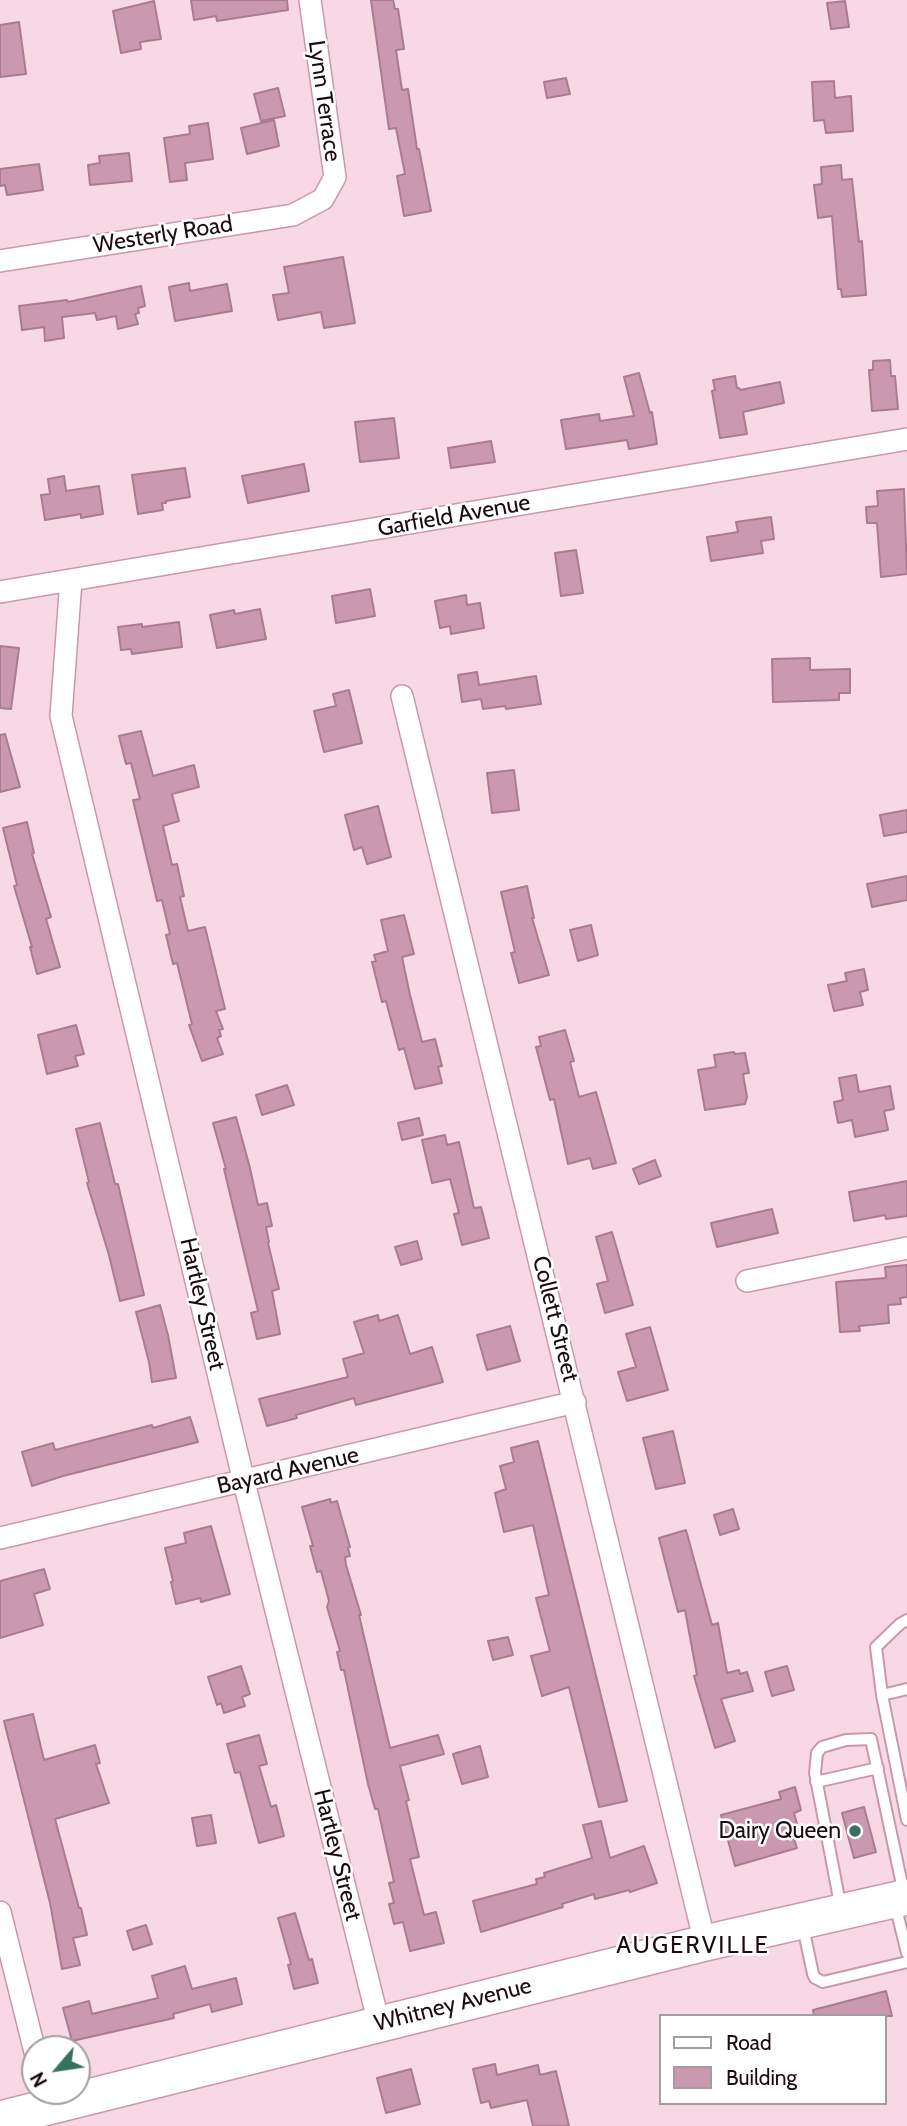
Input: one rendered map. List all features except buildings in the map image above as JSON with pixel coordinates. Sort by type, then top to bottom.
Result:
[{"type":"main road","name":"Whitney Avenue","points":[[91,2089],[379,2024],[705,1943],[902,1898]]},
{"type":"main road","name":"Whitney Avenue","points":[[0,2119],[33,2105]]},
{"type":"street","name":"Lynn Terrace","points":[[310,0],[335,177],[323,199]]},
{"type":"street","name":"Westerly Road","points":[[0,261],[293,215],[323,199]]},
{"type":"street","name":"Garfield Avenue","points":[[0,592],[907,439]]},
{"type":"street","name":"Hartley Street","points":[[71,580],[61,716],[244,1482],[379,2024]]},
{"type":"street","name":"Collett Street","points":[[402,696],[705,1943]]},
{"type":"street","points":[[747,1281],[907,1248]]},
{"type":"street","name":"Bayard Avenue","points":[[0,1538],[575,1402]]},
{"type":"street","points":[[0,1912],[31,2035]]},
{"type":"lane","points":[[907,1620],[876,1647],[881,1695],[901,1757],[907,1820]]},
{"type":"lane","points":[[881,1695],[907,1689]]},
{"type":"lane","points":[[842,1912],[816,1782],[817,1753],[822,1746],[846,1740],[872,1739],[902,1898],[907,1953]]},
{"type":"lane","points":[[816,1782],[878,1768]]},
{"type":"lane","points":[[802,1920],[813,1974],[823,1982],[907,1962]]},
{"type":"place","name":"Dairy Queen","points":[[855,1831]]},
{"type":"district","name":"AUGERVILLE","points":[[693,1946]]}]
